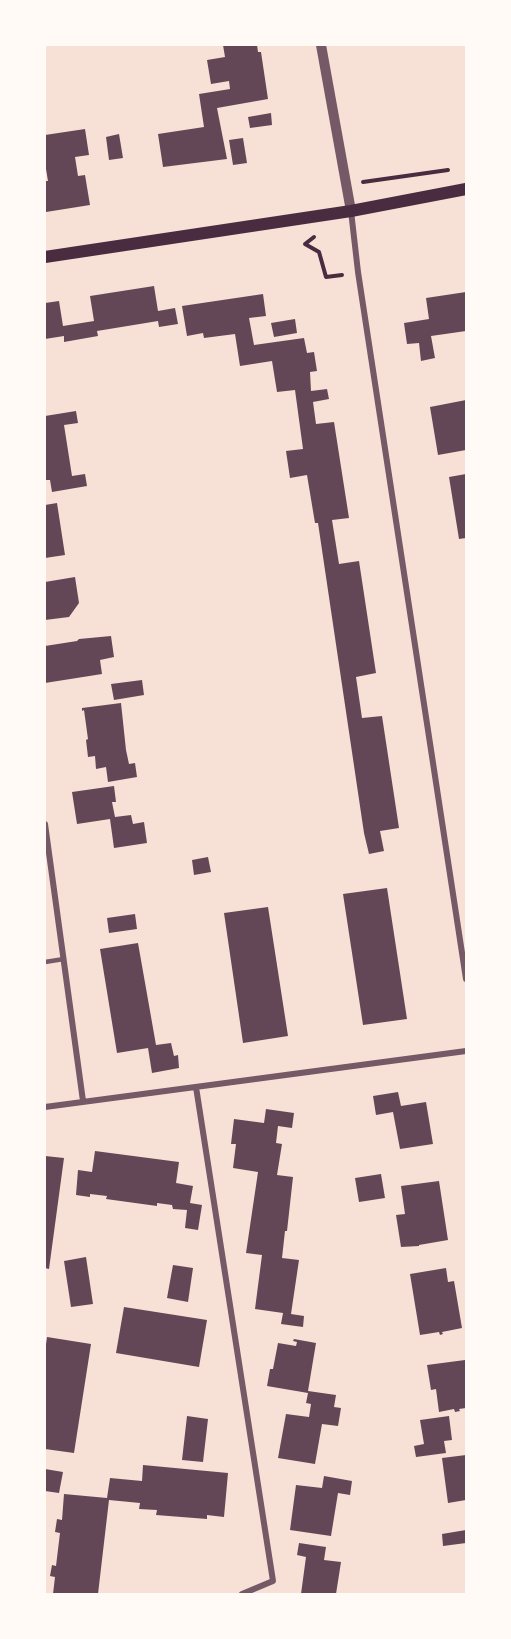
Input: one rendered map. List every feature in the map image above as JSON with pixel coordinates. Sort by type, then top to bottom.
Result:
[{"type":"main road","points":[[45,257],[351,211],[466,189]]},
{"type":"street","points":[[321,45],[348,184],[358,272],[466,980]]},
{"type":"street","points":[[45,824],[83,1101]]},
{"type":"street","points":[[45,1107],[466,1051]]},
{"type":"street","points":[[196,1087],[273,1581],[242,1594]]},
{"type":"lane","points":[[45,962],[64,959]]},
{"type":"path","points":[[348,184],[454,170]]},
{"type":"path","points":[[305,244],[319,252],[326,278],[358,272]]},
{"type":"building","points":[[223,45],[257,45],[258,52],[261,52],[268,99],[217,108],[227,159],[163,167],[158,134],[204,127],[199,94],[230,89],[229,81],[211,84],[207,60],[225,57]]},
{"type":"building","points":[[271,113],[272,125],[250,128],[248,117]]},
{"type":"building","points":[[85,129],[89,155],[75,157],[78,176],[85,175],[90,205],[46,212],[45,181],[48,181],[45,163],[45,135]]},
{"type":"building","points":[[119,134],[123,158],[109,160],[106,137]]},
{"type":"building","points":[[243,138],[247,163],[233,165],[229,140]]},
{"type":"building","points":[[154,286],[158,311],[175,308],[178,324],[159,327],[158,321],[97,331],[98,336],[64,342],[64,336],[45,339],[45,303],[59,301],[63,326],[94,321],[90,296]]},
{"type":"building","points":[[466,292],[466,331],[431,336],[435,358],[421,361],[419,343],[407,344],[404,323],[429,319],[426,298]]},
{"type":"building","points":[[263,294],[266,316],[249,318],[254,345],[304,338],[307,353],[314,352],[317,371],[310,372],[311,391],[327,389],[329,399],[313,402],[316,424],[334,422],[349,518],[332,520],[339,564],[359,561],[376,673],[356,677],[362,718],[382,716],[399,828],[380,831],[384,851],[369,854],[364,833],[318,523],[315,523],[307,475],[290,478],[286,451],[303,449],[295,390],[277,392],[272,361],[240,366],[235,334],[204,338],[203,333],[187,336],[182,306]]},
{"type":"building","points":[[295,319],[297,333],[274,337],[271,323]]},
{"type":"building","points":[[466,400],[466,450],[438,455],[430,407]]},
{"type":"building","points":[[76,411],[78,423],[64,425],[72,476],[85,474],[87,486],[52,492],[50,480],[45,480],[45,416]]},
{"type":"building","points":[[466,474],[466,538],[459,539],[449,477]]},
{"type":"building","points":[[57,503],[65,555],[45,558],[45,505]]},
{"type":"building","points":[[75,577],[79,603],[69,617],[45,620],[45,582]]},
{"type":"building","points":[[111,636],[114,657],[100,660],[102,674],[45,683],[45,646],[79,639]]},
{"type":"building","points":[[142,680],[144,695],[114,700],[111,684]]},
{"type":"building","points":[[121,703],[129,764],[135,763],[137,777],[108,782],[106,767],[96,769],[95,756],[88,757],[86,740],[88,739],[82,708]]},
{"type":"building","points":[[114,786],[116,802],[112,802],[115,817],[131,815],[133,824],[144,822],[147,843],[114,848],[110,819],[77,824],[72,792]]},
{"type":"building","points":[[208,857],[211,872],[194,875],[192,860]]},
{"type":"building","points":[[387,888],[407,1019],[363,1025],[343,894]]},
{"type":"building","points":[[268,907],[288,1036],[243,1043],[224,913]]},
{"type":"building","points":[[135,914],[137,929],[109,933],[107,918]]},
{"type":"building","points":[[138,943],[156,1045],[171,1043],[174,1056],[178,1055],[179,1068],[152,1073],[148,1048],[117,1053],[100,949]]},
{"type":"building","points":[[398,1092],[401,1106],[426,1102],[433,1144],[400,1149],[393,1112],[376,1115],[373,1096]]},
{"type":"building","points":[[266,1109],[294,1113],[292,1128],[278,1126],[276,1143],[282,1144],[277,1175],[293,1177],[282,1258],[299,1260],[291,1314],[304,1316],[303,1327],[281,1324],[283,1313],[255,1309],[262,1255],[246,1253],[258,1172],[233,1168],[236,1144],[231,1144],[234,1119],[264,1123]]},
{"type":"building","points":[[95,1151],[179,1162],[176,1183],[193,1186],[190,1203],[202,1205],[198,1230],[185,1228],[187,1210],[173,1209],[172,1205],[157,1203],[157,1206],[106,1199],[107,1196],[76,1195],[78,1170],[92,1172]]},
{"type":"building","points":[[45,1156],[64,1158],[49,1269],[45,1268]]},
{"type":"building","points":[[381,1174],[385,1198],[359,1202],[355,1178]]},
{"type":"building","points":[[439,1181],[448,1240],[401,1247],[396,1215],[405,1214],[401,1186]]},
{"type":"building","points":[[86,1257],[93,1304],[71,1307],[64,1261]]},
{"type":"building","points":[[173,1265],[193,1268],[188,1302],[167,1298]]},
{"type":"building","points":[[446,1268],[448,1282],[454,1281],[462,1328],[442,1332],[443,1334],[440,1335],[439,1332],[420,1335],[410,1274]]},
{"type":"building","points":[[124,1307],[207,1320],[199,1367],[116,1353]]},
{"type":"building","points":[[47,1337],[91,1344],[74,1453],[45,1449]]},
{"type":"building","points":[[294,1339],[316,1343],[308,1391],[336,1395],[334,1407],[341,1408],[338,1426],[322,1424],[315,1464],[278,1458],[286,1414],[309,1417],[311,1404],[306,1403],[308,1393],[267,1386],[278,1343],[296,1346],[297,1342],[293,1341]]},
{"type":"building","points":[[465,1360],[466,1408],[455,1412],[454,1409],[439,1412],[436,1389],[431,1390],[427,1365]]},
{"type":"building","points":[[187,1416],[208,1419],[203,1462],[182,1460]]},
{"type":"building","points":[[449,1416],[452,1440],[444,1441],[446,1453],[416,1457],[414,1446],[424,1444],[420,1420]]},
{"type":"building","points":[[466,1455],[466,1500],[448,1503],[442,1458]]},
{"type":"building","points":[[143,1465],[228,1473],[224,1517],[207,1515],[207,1519],[156,1515],[157,1510],[139,1509],[140,1503],[109,1500],[98,1594],[53,1594],[55,1577],[50,1576],[52,1565],[56,1566],[60,1533],[55,1532],[57,1519],[62,1520],[64,1494],[107,1498],[110,1478],[142,1481]]},
{"type":"building","points":[[45,1469],[63,1472],[59,1493],[45,1491]]},
{"type":"building","points":[[324,1476],[352,1481],[350,1495],[338,1493],[331,1536],[290,1530],[296,1485],[322,1488]]},
{"type":"building","points":[[466,1530],[466,1543],[443,1546],[442,1534]]},
{"type":"building","points":[[299,1543],[326,1547],[324,1560],[341,1562],[336,1594],[301,1594],[306,1557],[297,1555]]}]
